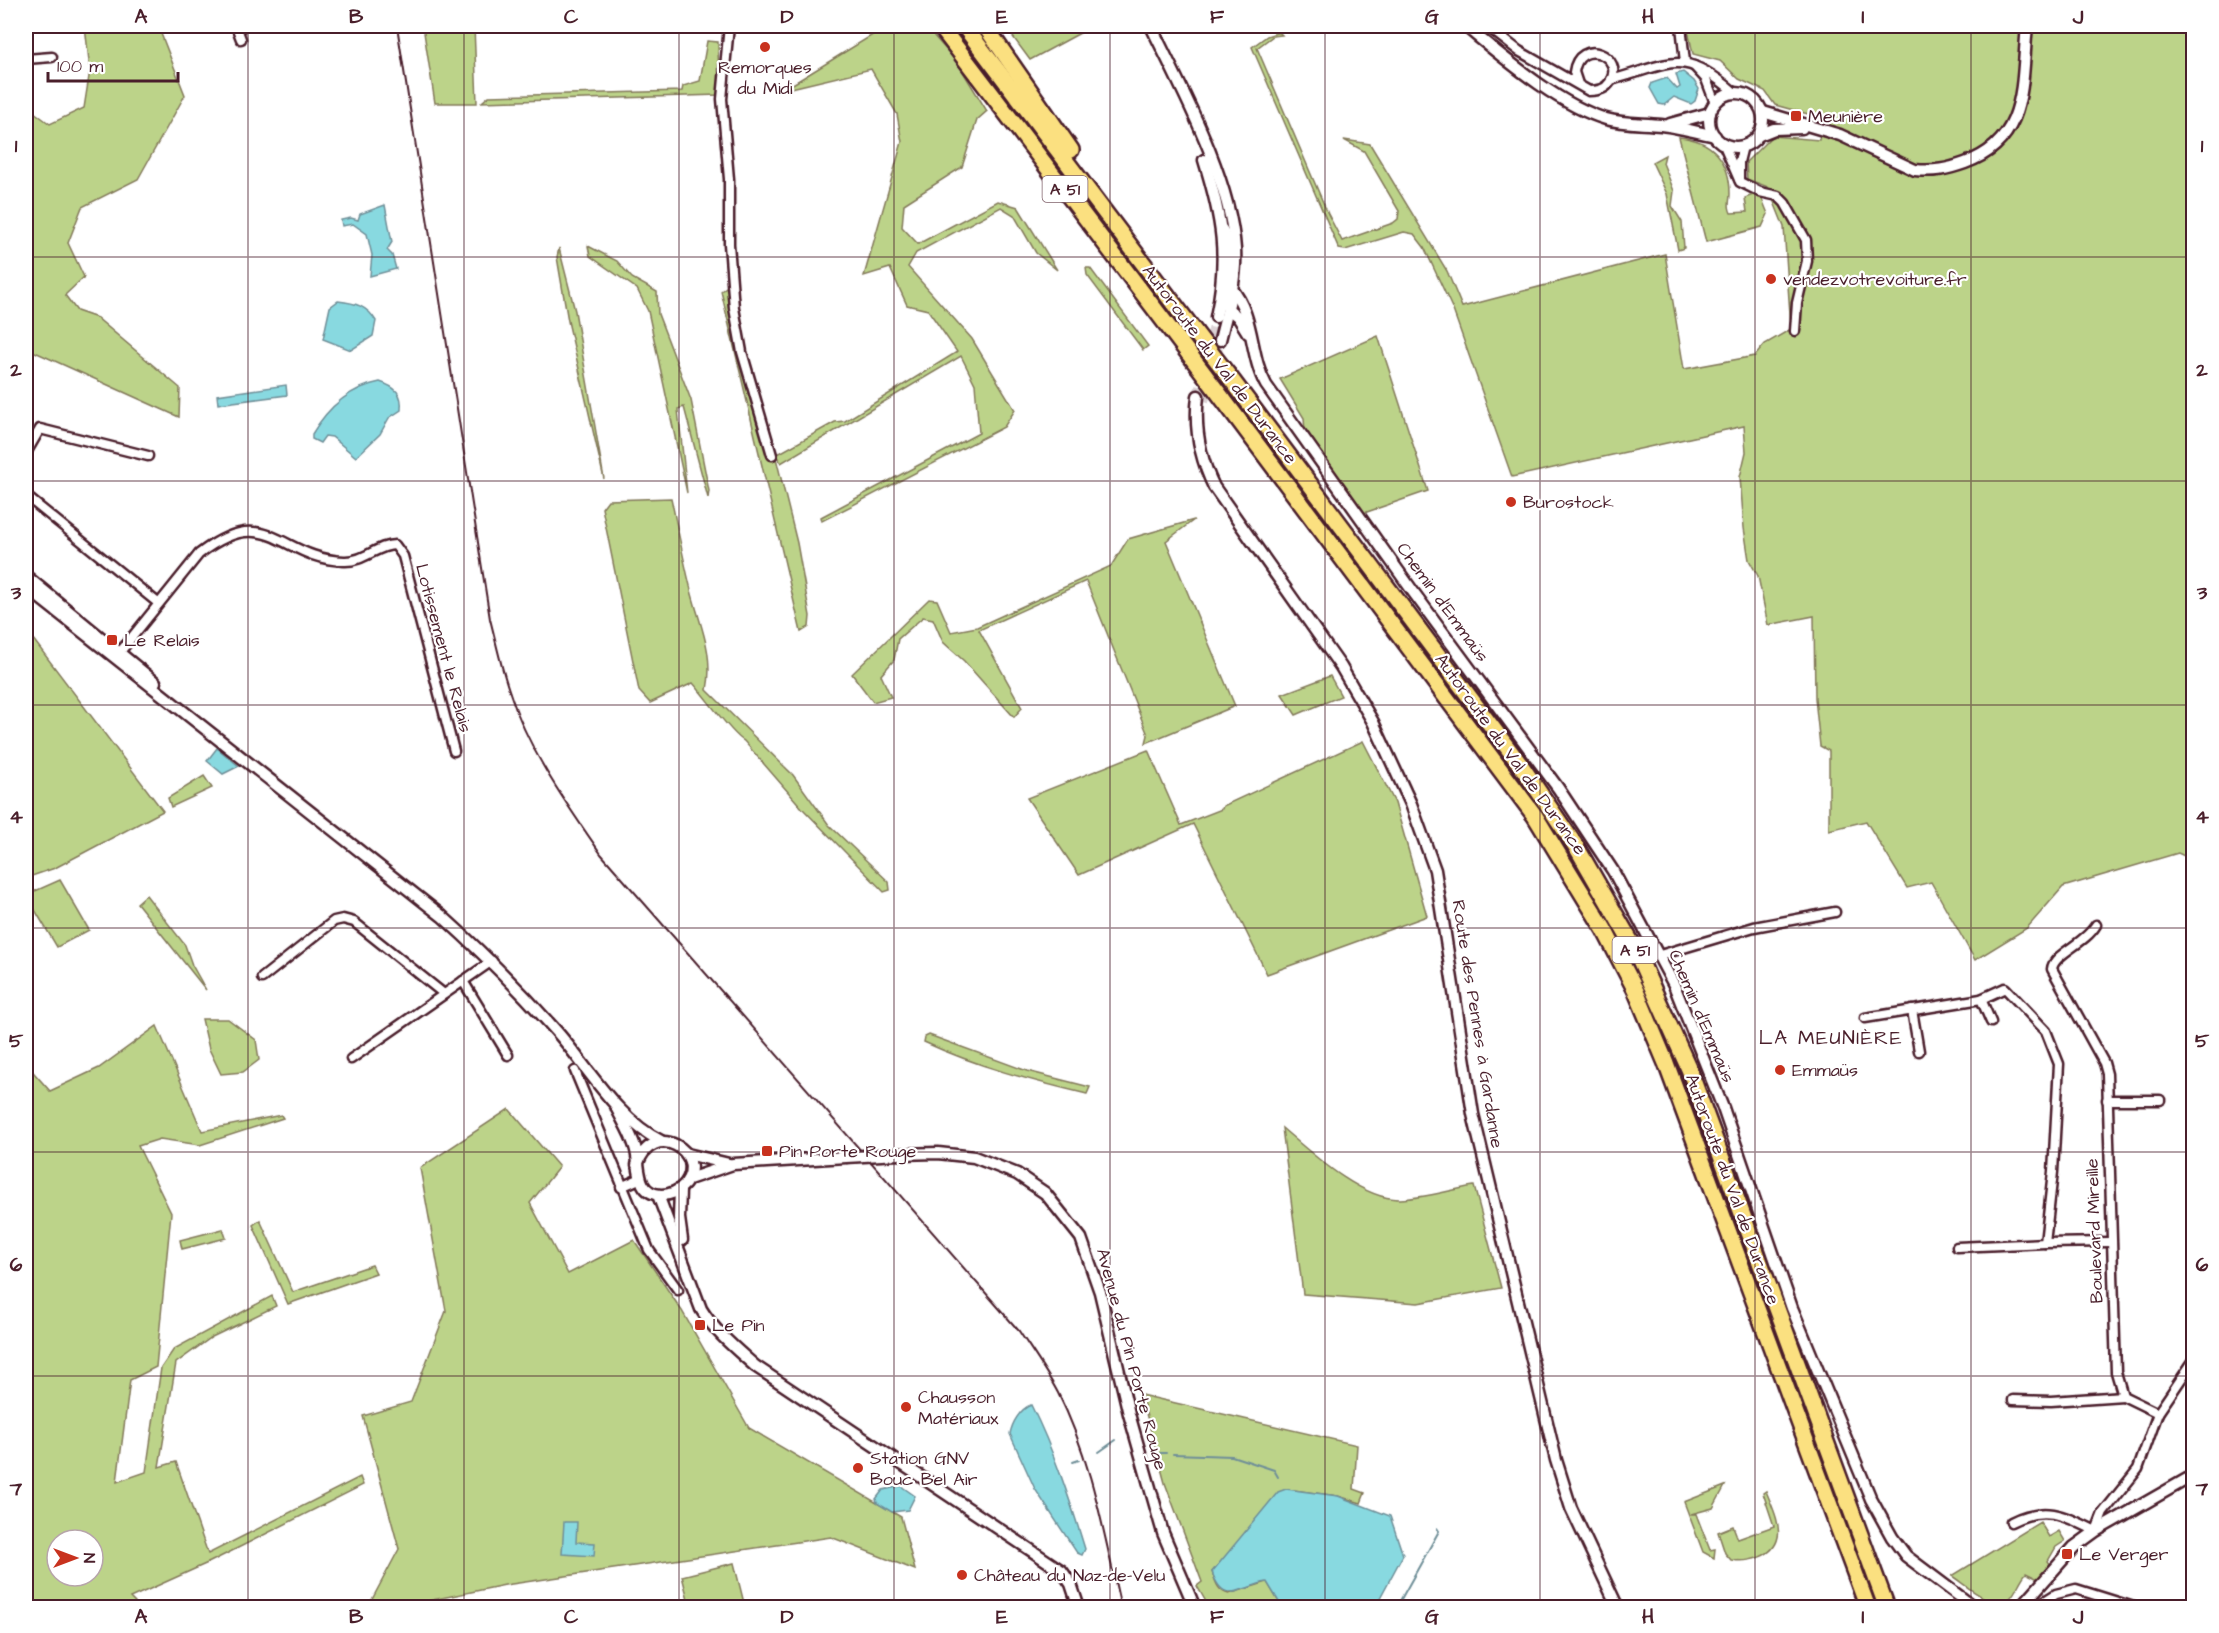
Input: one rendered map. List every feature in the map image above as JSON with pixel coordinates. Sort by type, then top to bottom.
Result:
[{"type":"highway","name":"Autoroute du Val de Durance","points":[[940,26],[1516,788],[1565,862],[1604,929],[1635,989],[1670,1072],[1868,1608]]},
{"type":"highway","name":"Autoroute du Val de Durance","points":[[964,26],[1541,793],[1630,939],[1689,1069],[1887,1608]]},
{"type":"highway","points":[[985,26],[1191,327]]},
{"type":"main road","points":[[1151,26],[1181,88],[1214,168],[1226,205],[1234,248],[1232,288],[1220,340]]},
{"type":"main road","points":[[1465,26],[1502,57],[1582,109],[1617,121],[1661,125],[1719,140],[1731,147],[1743,146],[1759,135],[1780,128],[1819,129]]},
{"type":"main road","points":[[1763,112],[1852,140],[1916,170],[1938,171],[1980,158],[1996,147],[2012,128],[2028,26]]},
{"type":"main road","points":[[1181,88],[1209,175],[1220,224],[1224,257],[1216,317]]},
{"type":"main road","points":[[1661,125],[1684,122],[1712,108],[1721,97],[1734,93],[1746,94],[1754,99],[1763,112],[1763,128],[1759,135]]},
{"type":"main road","points":[[1712,108],[1710,125],[1719,140]]},
{"type":"main road","points":[[1232,288],[1244,305],[1253,344]]},
{"type":"main road","points":[[1227,308],[1243,323],[1253,344]]},
{"type":"main road","name":"Chemin d'Emmaüs","points":[[1253,344],[1258,367],[1266,385],[1584,824],[1660,955],[1723,1108],[1792,1308],[1871,1499],[1892,1537],[1906,1556],[1976,1608]]},
{"type":"main road","name":"Route des Pennes à Gardanne","points":[[1201,398],[1210,462],[1221,486],[1258,549],[1341,667],[1372,722],[1412,804],[1435,870],[1473,1114],[1556,1460],[1571,1508],[1618,1608]]},
{"type":"main road","points":[[26,576],[117,656]]},
{"type":"main road","points":[[26,587],[117,656],[442,916],[492,961],[554,1029],[614,1102],[644,1131],[661,1142]]},
{"type":"main road","points":[[614,1102],[636,1148],[637,1165],[639,1179],[648,1190],[658,1195],[671,1194],[680,1190],[688,1179],[691,1166],[687,1154],[674,1143],[661,1142],[645,1149],[637,1165]]},
{"type":"main road","name":"Avenue du Pin Porte Rouge","points":[[688,1179],[733,1164],[939,1153],[974,1157],[1017,1174],[1045,1193],[1081,1238],[1100,1292],[1129,1414],[1163,1533],[1195,1608]]},
{"type":"main road","name":"Avenue du Pin Porte Rouge","points":[[687,1154],[733,1164]]},
{"type":"main road","points":[[680,1190],[679,1218],[685,1267]]},
{"type":"main road","points":[[658,1195],[695,1296],[709,1321],[754,1366],[1062,1571],[1071,1584],[1079,1608]]},
{"type":"main road","points":[[2023,1605],[2065,1557],[2096,1531],[2193,1475]]},
{"type":"street","points":[[236,26],[241,39]]},
{"type":"street","points":[[729,26],[722,99],[729,179],[729,244],[734,308],[742,352],[772,455]]},
{"type":"street","points":[[1487,26],[1519,51],[1589,91],[1607,86],[1611,80],[1612,67]]},
{"type":"street","points":[[1681,26],[1688,63],[1706,79],[1712,108]]},
{"type":"street","points":[[1548,68],[1564,68],[1586,53],[1599,53],[1605,56],[1612,67],[1637,73]]},
{"type":"street","points":[[26,59],[52,57]]},
{"type":"street","points":[[1577,60],[1574,72],[1578,84]]},
{"type":"street","points":[[1611,80],[1662,65],[1688,63],[1706,69],[1734,93]]},
{"type":"street","points":[[1719,140],[1740,182],[1760,192],[1778,196],[1785,203],[1806,240],[1808,261],[1797,303],[1795,331]]},
{"type":"street","points":[[1740,182],[1739,162],[1743,146]]},
{"type":"street","points":[[1220,224],[1229,255],[1224,302],[1227,308]]},
{"type":"street","points":[[26,453],[40,429],[148,456]]},
{"type":"street","points":[[26,496],[158,603]]},
{"type":"street","name":"Lotissement le Relais","points":[[117,656],[199,554],[216,542],[242,532],[260,531],[321,558],[346,561],[368,556],[385,545],[395,545],[403,556],[454,751]]},
{"type":"street","points":[[1660,955],[1754,927],[1835,912]]},
{"type":"street","points":[[262,978],[334,921],[343,919],[354,922],[444,994]]},
{"type":"street","name":"Boulevard Mireille","points":[[2096,925],[2085,940],[2058,957],[2052,969],[2104,1063],[2116,1372],[2123,1396]]},
{"type":"street","points":[[351,1059],[492,961]]},
{"type":"street","points":[[463,981],[508,1054]]},
{"type":"street","points":[[1865,1018],[1982,999],[2004,988],[2046,1031],[2059,1064],[2054,1172],[2045,1243]]},
{"type":"street","points":[[1982,999],[1991,1022]]},
{"type":"street","points":[[1912,1010],[1918,1051]]},
{"type":"street","points":[[575,1071],[621,1187],[649,1250],[678,1290]]},
{"type":"street","points":[[2107,1100],[2160,1100]]},
{"type":"street","points":[[621,1187],[639,1179]]},
{"type":"street","points":[[1957,1248],[2110,1242]]},
{"type":"street","points":[[2011,1522],[2026,1514],[2042,1512],[2063,1516],[2096,1531],[2103,1513],[2138,1469],[2158,1413],[2193,1360]]},
{"type":"street","points":[[2013,1400],[2051,1401],[2123,1396],[2158,1413]]},
{"type":"street","points":[[2023,1605],[2035,1607],[2056,1593],[2076,1589],[2137,1608]]},
{"type":"green space","points":[[85,26],[158,26],[185,95],[138,179],[82,207],[68,243],[84,277],[65,295],[77,311],[97,318],[180,388],[179,417],[26,348],[26,106],[50,124],[84,108],[90,70]]},
{"type":"green space","points":[[423,26],[474,26],[477,103],[435,103]]},
{"type":"green space","points":[[887,26],[925,26],[957,62],[987,111],[977,120],[962,167],[904,204],[902,227],[918,244],[998,201],[1018,207],[1057,270],[1036,253],[1014,215],[1001,207],[916,253],[908,267],[972,339],[1015,410],[1004,427],[822,521],[821,517],[979,433],[975,384],[961,356],[781,463],[776,455],[835,422],[845,421],[957,352],[928,310],[907,305],[890,268],[864,276],[902,142],[897,114],[871,69],[783,90]]},
{"type":"green space","points":[[1005,26],[1093,26],[1030,60]]},
{"type":"green space","points":[[1687,26],[2193,26],[2193,860],[2178,853],[2063,887],[2027,928],[1975,960],[1931,882],[1907,888],[1866,821],[1829,830],[1829,751],[1820,746],[1815,698],[1814,616],[1768,625],[1758,576],[1749,560],[1744,528],[1740,477],[1746,452],[1744,426],[1512,477],[1453,310],[1424,247],[1414,234],[1404,232],[1345,250],[1339,249],[1252,47],[1267,36],[1279,32],[1282,35],[1273,36],[1257,48],[1328,214],[1342,241],[1393,223],[1398,219],[1399,211],[1364,151],[1344,140],[1370,144],[1447,271],[1462,307],[1665,254],[1684,369],[1755,356],[1765,344],[1791,329],[1784,227],[1768,187],[1747,179],[1746,162],[1772,136],[1819,140],[1823,118],[1775,105],[1765,91],[1739,79],[1720,61],[1693,54]]},
{"type":"green space","points":[[707,41],[718,42],[719,95],[482,102],[489,96],[682,91],[683,86],[700,81]]},
{"type":"green space","points":[[1679,137],[1691,139],[1710,148],[1723,162],[1729,182],[1731,213],[1747,212],[1745,198],[1753,195],[1762,199],[1768,214],[1762,227],[1706,242]]},
{"type":"green space","points":[[1665,155],[1663,163],[1674,191],[1672,206],[1682,222],[1684,248],[1678,250],[1667,194],[1652,162]]},
{"type":"green space","points":[[588,246],[617,261],[632,278],[657,292],[658,314],[691,400],[709,491],[708,498],[684,407],[678,409],[687,493],[648,311],[637,289],[590,256]]},
{"type":"green space","points":[[559,248],[575,311],[604,479],[568,321],[557,257]]},
{"type":"green space","points":[[1086,268],[1090,268],[1148,346],[1143,350],[1087,275]]},
{"type":"green space","points":[[730,284],[740,349],[755,412],[768,454],[776,458],[797,543],[810,616],[809,627],[801,632],[721,291]]},
{"type":"green space","points":[[1378,336],[1428,491],[1361,514],[1305,433],[1304,418],[1280,379]]},
{"type":"green space","points":[[671,498],[689,582],[708,653],[707,690],[793,775],[829,825],[889,882],[890,890],[884,892],[802,808],[693,683],[650,703],[639,691],[602,508],[608,500]]},
{"type":"green space","points":[[1194,520],[1166,541],[1235,706],[1146,743],[1148,735],[1086,581],[979,630],[1022,708],[1014,717],[964,661],[943,642],[933,619],[923,617],[898,639],[894,660],[881,675],[891,697],[873,702],[852,674],[929,599],[937,600],[951,632],[977,627],[1111,566],[1128,539]]},
{"type":"green space","points":[[26,633],[30,635],[163,811],[55,868],[26,878]]},
{"type":"green space","points":[[1330,676],[1341,696],[1296,715],[1282,694]]},
{"type":"green space","points":[[1363,741],[1395,803],[1427,916],[1267,974],[1193,824],[1079,875],[1027,798],[1148,750],[1181,825],[1222,809],[1223,806]]},
{"type":"green space","points":[[204,776],[212,788],[171,807],[168,798]]},
{"type":"green space","points":[[60,880],[89,930],[57,947],[26,895]]},
{"type":"green space","points":[[146,895],[185,945],[192,965],[206,990],[137,903]]},
{"type":"green space","points":[[202,1019],[228,1019],[256,1040],[259,1060],[243,1072],[221,1074],[209,1049]]},
{"type":"green space","points":[[157,1026],[202,1131],[281,1115],[283,1118],[200,1145],[160,1139],[138,1146],[171,1213],[156,1367],[130,1380],[117,1482],[146,1472],[161,1368],[174,1349],[272,1296],[276,1306],[212,1337],[176,1363],[159,1467],[176,1462],[208,1554],[360,1477],[363,1485],[210,1562],[130,1598],[139,1607],[26,1607],[26,1064],[50,1091],[99,1068]]},
{"type":"green space","points":[[929,1035],[1027,1071],[1090,1087],[1087,1094],[984,1066],[924,1042],[925,1037]]},
{"type":"green space","points":[[509,1109],[559,1167],[530,1203],[568,1274],[634,1240],[682,1311],[749,1428],[901,1517],[915,1570],[831,1537],[505,1585],[398,1607],[368,1607],[399,1549],[363,1416],[411,1402],[446,1311],[420,1168]]},
{"type":"green space","points":[[1282,1128],[1337,1173],[1369,1192],[1385,1197],[1400,1199],[1428,1196],[1474,1186],[1501,1288],[1418,1303],[1303,1294]]},
{"type":"green space","points":[[260,1220],[293,1292],[372,1265],[376,1273],[288,1304],[253,1225]]},
{"type":"green space","points":[[223,1229],[226,1238],[182,1249],[180,1240]]},
{"type":"green space","points":[[1141,1395],[1357,1445],[1354,1489],[1365,1493],[1361,1503],[1338,1496],[1286,1489],[1212,1572],[1219,1588],[1229,1594],[1267,1582],[1282,1607],[1209,1607],[1197,1586],[1202,1582],[1165,1483]]},
{"type":"green space","points":[[1725,1486],[1713,1508],[1691,1514],[1696,1514],[1710,1550],[1715,1549],[1714,1558],[1703,1552],[1684,1502]]},
{"type":"green space","points":[[1766,1491],[1778,1526],[1776,1544],[1766,1554],[1759,1557],[1731,1560],[1725,1553],[1718,1532],[1733,1526],[1738,1539],[1774,1526],[1763,1493]]},
{"type":"green space","points":[[2040,1522],[2049,1537],[2059,1531],[2065,1541],[2056,1547],[2048,1561],[2051,1565],[2038,1579],[2026,1573],[2011,1597],[1997,1602],[1989,1600],[1952,1576]]},
{"type":"green space","points":[[734,1563],[745,1607],[690,1607],[682,1576]]},
{"type":"water","points":[[1683,72],[1694,81],[1699,89],[1695,101],[1691,104],[1674,97],[1664,105],[1659,104],[1650,88],[1652,83],[1667,78],[1677,89],[1680,87],[1676,74]]},
{"type":"water","points":[[385,205],[392,242],[387,250],[392,255],[396,269],[370,276],[372,255],[367,234],[353,224],[342,226],[341,220],[351,218],[358,220],[360,214]]},
{"type":"water","points":[[338,301],[360,306],[376,321],[373,336],[351,350],[323,339],[330,307]]},
{"type":"water","points":[[380,382],[397,392],[401,399],[401,410],[389,418],[380,434],[356,457],[332,437],[325,436],[320,443],[312,439],[312,434],[318,424],[340,400],[359,389]]},
{"type":"water","points":[[286,385],[287,395],[218,404],[217,395]]},
{"type":"water","points":[[217,748],[239,766],[223,774],[207,761]]},
{"type":"water","points":[[1031,1405],[1067,1494],[1085,1549],[1082,1555],[1077,1553],[1035,1489],[1010,1434],[1017,1417]]},
{"type":"water","points":[[901,1486],[915,1496],[908,1510],[892,1512],[877,1503],[876,1499],[883,1490]]},
{"type":"water","points":[[1286,1489],[1338,1496],[1390,1516],[1403,1555],[1375,1607],[1294,1607],[1290,1603],[1282,1607],[1267,1582],[1234,1592],[1222,1589],[1217,1583],[1212,1572],[1278,1492]]},
{"type":"water","points":[[564,1522],[577,1522],[576,1542],[595,1543],[594,1556],[562,1554]]},
{"type":"waterway","points":[[1099,1452],[1116,1440]]},
{"type":"waterway","points":[[1160,1453],[1166,1453]]},
{"type":"waterway","points":[[1173,1454],[1232,1456],[1274,1470],[1278,1477]]},
{"type":"waterway","points":[[1073,1462],[1079,1460]]},
{"type":"waterway","points":[[1396,1608],[1439,1531],[1437,1528]]},
{"type":"tunnel","points":[[1198,396],[1216,317]]},
{"type":"tunnel","points":[[1204,401],[1220,340]]},
{"type":"railway","points":[[397,26],[490,619],[506,681],[526,734],[549,775],[601,854],[1019,1331],[1058,1393],[1080,1445],[1096,1498],[1121,1608]]},
{"type":"place","name":"Remorques du Midi","points":[[765,47]]},
{"type":"place","name":"Meunière","points":[[1796,116]]},
{"type":"place","name":"vendezvotrevoiture.fr","points":[[1771,279]]},
{"type":"place","name":"Burostock","points":[[1511,502]]},
{"type":"place","name":"Le Relais","points":[[112,640]]},
{"type":"place","name":"Emmaüs","points":[[1780,1070]]},
{"type":"place","name":"Pin Porte Rouge","points":[[767,1151]]},
{"type":"place","name":"Le Pin","points":[[700,1325]]},
{"type":"place","name":"Chausson Matériaux","points":[[906,1407]]},
{"type":"place","name":"Station GNV Bouc Bel Air","points":[[858,1468]]},
{"type":"place","name":"Le Verger","points":[[2067,1554]]},
{"type":"place","name":"Château du Naz-de-Velu","points":[[962,1575]]},
{"type":"district","name":"LA MEUNIÈRE","points":[[1831,1037]]}]
